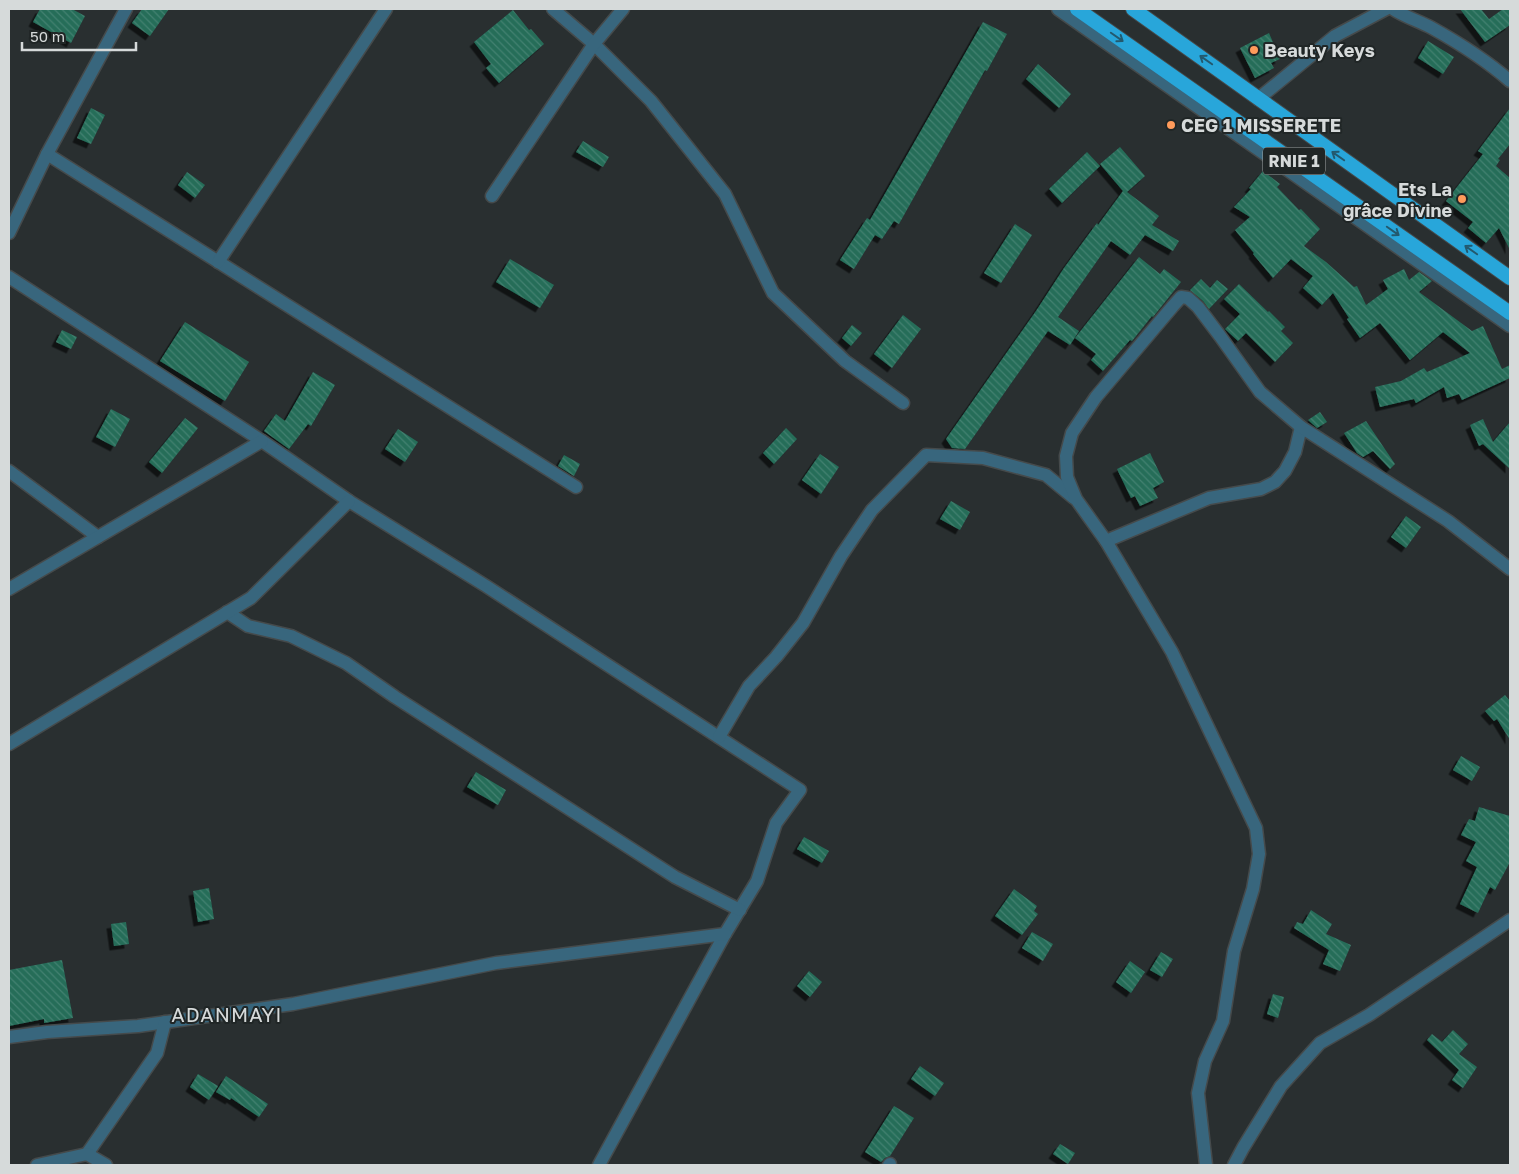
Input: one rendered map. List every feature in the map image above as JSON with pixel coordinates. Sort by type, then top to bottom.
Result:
[{"type":"highway","name":"RNIE 1","points":[[1077,9],[1510,313]]},
{"type":"highway","name":"RNIE 1","points":[[1133,9],[1510,278]]},
{"type":"street","points":[[9,234],[47,154],[126,9]]},
{"type":"street","points":[[218,262],[386,9]]},
{"type":"street","points":[[552,9],[594,44],[651,101],[724,194],[773,293],[845,361],[902,403]]},
{"type":"street","points":[[492,196],[594,44],[623,9]]},
{"type":"street","points":[[1058,9],[1510,326]]},
{"type":"street","points":[[1258,99],[1335,36],[1367,13],[1386,9]]},
{"type":"street","points":[[1393,9],[1404,16],[1431,27],[1494,68],[1510,82]]},
{"type":"street","points":[[47,154],[576,486]]},
{"type":"street","points":[[9,277],[262,441],[349,501],[486,586],[800,790],[776,823],[757,881],[725,934],[599,1165]]},
{"type":"street","points":[[1206,1165],[1198,1092],[1205,1061],[1223,1021],[1234,951],[1253,889],[1259,854],[1256,828],[1172,652],[1106,541],[1076,499],[1067,477],[1066,456],[1072,433],[1096,397],[1181,297],[1188,298],[1198,307],[1260,392],[1301,427],[1448,521],[1510,569]]},
{"type":"street","points":[[1106,541],[1209,498],[1261,489],[1275,482],[1285,471],[1295,452],[1301,427]]},
{"type":"street","points":[[9,589],[262,441]]},
{"type":"street","points":[[718,737],[748,686],[776,657],[803,623],[841,556],[872,510],[926,455],[983,458],[1046,475],[1076,499]]},
{"type":"street","points":[[9,471],[98,537]]},
{"type":"street","points":[[9,744],[251,598],[349,501]]},
{"type":"street","points":[[227,612],[248,626],[291,636],[346,663],[403,702],[675,877],[740,910]]},
{"type":"street","points":[[1234,1165],[1281,1086],[1320,1043],[1377,1010],[1510,920]]},
{"type":"street","points":[[9,1037],[47,1032],[138,1026],[293,1004],[496,963],[725,934]]},
{"type":"street","points":[[37,1165],[87,1154],[157,1053],[165,1022]]},
{"type":"street","points":[[87,1154],[106,1165]]},
{"type":"building","points":[[40,9],[72,9],[85,16],[71,43],[33,22]]},
{"type":"building","points":[[142,9],[169,9],[150,36],[132,23]]},
{"type":"building","points":[[1460,9],[1481,9],[1489,19],[1503,9],[1510,9],[1510,25],[1485,42]]},
{"type":"building","points":[[513,10],[529,30],[531,29],[544,44],[499,83],[486,68],[491,64],[474,42]]},
{"type":"building","points":[[983,22],[1007,34],[899,224],[894,221],[882,239],[875,235],[854,269],[840,260],[867,218],[870,220]]},
{"type":"building","points":[[1269,33],[1280,59],[1271,63],[1274,68],[1255,78],[1240,48]]},
{"type":"building","points":[[1428,41],[1454,57],[1443,74],[1418,58]]},
{"type":"building","points":[[1038,64],[1071,94],[1059,108],[1026,79]]},
{"type":"building","points":[[91,108],[105,115],[91,144],[77,138]]},
{"type":"building","points":[[1510,108],[1510,144],[1498,159],[1500,160],[1496,166],[1510,178],[1510,250],[1499,228],[1486,243],[1468,228],[1473,222],[1446,201],[1483,154],[1478,151]]},
{"type":"building","points":[[583,141],[609,157],[603,167],[576,152]]},
{"type":"building","points":[[1120,147],[1145,176],[1127,192],[1159,216],[1152,225],[1179,241],[1173,251],[1145,235],[1130,255],[1111,241],[1058,317],[1079,331],[1070,345],[1048,331],[965,449],[952,448],[946,439],[1064,268],[1123,191],[1100,164]]},
{"type":"building","points":[[1087,152],[1100,166],[1062,203],[1049,189]]},
{"type":"building","points":[[1263,171],[1280,184],[1277,187],[1320,229],[1304,246],[1326,262],[1354,287],[1357,286],[1366,305],[1388,289],[1383,280],[1404,269],[1409,280],[1419,272],[1432,281],[1419,292],[1472,331],[1483,326],[1502,369],[1510,365],[1510,378],[1462,400],[1459,394],[1447,398],[1444,387],[1416,403],[1414,399],[1380,407],[1375,387],[1401,381],[1424,368],[1427,372],[1470,353],[1443,332],[1410,360],[1380,323],[1360,338],[1333,293],[1322,305],[1303,288],[1313,276],[1291,259],[1273,278],[1235,230],[1250,217],[1234,207],[1251,189],[1249,188]]},
{"type":"building","points":[[187,172],[205,185],[195,198],[178,185]]},
{"type":"building","points":[[1015,224],[1032,235],[1001,283],[984,273]]},
{"type":"building","points":[[1139,257],[1160,274],[1164,269],[1181,282],[1132,341],[1130,340],[1103,371],[1091,360],[1096,354],[1075,338]]},
{"type":"building","points":[[510,259],[554,285],[540,308],[496,282]]},
{"type":"building","points":[[1201,279],[1210,288],[1217,280],[1228,289],[1209,309],[1190,290]]},
{"type":"building","points":[[1239,284],[1285,327],[1281,331],[1293,343],[1275,362],[1246,333],[1238,341],[1225,329],[1240,314],[1224,299]]},
{"type":"building","points":[[903,315],[921,329],[892,368],[874,354]]},
{"type":"building","points":[[185,322],[249,362],[225,401],[160,361]]},
{"type":"building","points":[[852,325],[862,333],[851,346],[842,338]]},
{"type":"building","points":[[62,330],[77,337],[71,349],[56,342]]},
{"type":"building","points":[[313,372],[335,385],[311,426],[308,424],[289,449],[264,431],[276,414],[285,421]]},
{"type":"building","points":[[111,409],[130,419],[115,447],[96,437]]},
{"type":"building","points":[[1320,412],[1327,422],[1317,428],[1308,420]]},
{"type":"building","points":[[185,418],[198,428],[162,473],[149,462]]},
{"type":"building","points":[[1483,419],[1493,442],[1510,422],[1510,469],[1483,444],[1479,446],[1470,425]]},
{"type":"building","points":[[1366,421],[1395,464],[1390,469],[1373,451],[1363,457],[1357,453],[1344,433]]},
{"type":"building","points":[[786,428],[797,439],[774,464],[763,453]]},
{"type":"building","points":[[398,429],[418,442],[405,462],[385,449]]},
{"type":"building","points":[[1150,453],[1164,482],[1153,488],[1158,498],[1140,506],[1135,496],[1131,498],[1117,469]]},
{"type":"building","points":[[820,454],[839,467],[821,494],[802,480]]},
{"type":"building","points":[[564,455],[580,464],[574,476],[558,466]]},
{"type":"building","points":[[951,501],[970,512],[960,530],[940,519]]},
{"type":"building","points":[[1406,516],[1421,527],[1406,548],[1391,537]]},
{"type":"building","points":[[1505,695],[1510,701],[1510,740],[1497,719],[1494,721],[1485,711]]},
{"type":"building","points":[[1461,756],[1480,767],[1472,781],[1453,770]]},
{"type":"building","points":[[476,772],[506,790],[498,805],[467,787]]},
{"type":"building","points":[[1479,807],[1510,816],[1510,862],[1495,890],[1490,887],[1478,913],[1460,904],[1477,867],[1466,861],[1476,842],[1461,835],[1469,819],[1475,821]]},
{"type":"building","points":[[804,837],[829,851],[822,863],[797,849]]},
{"type":"building","points":[[209,888],[214,919],[198,922],[193,891]]},
{"type":"building","points":[[1014,889],[1037,906],[1034,911],[1038,914],[1022,935],[995,916]]},
{"type":"building","points":[[1311,910],[1332,924],[1326,934],[1351,945],[1340,971],[1323,964],[1329,950],[1294,928],[1297,922],[1303,924]]},
{"type":"building","points":[[126,922],[129,944],[114,946],[111,924]]},
{"type":"building","points":[[1032,932],[1053,944],[1043,961],[1022,948]]},
{"type":"building","points":[[1161,952],[1173,959],[1162,977],[1150,970]]},
{"type":"building","points":[[62,960],[73,1018],[44,1023],[44,1019],[9,1026],[9,970]]},
{"type":"building","points":[[1130,961],[1145,972],[1131,993],[1116,982]]},
{"type":"building","points":[[809,971],[822,982],[810,997],[797,986]]},
{"type":"building","points":[[1273,994],[1284,997],[1278,1018],[1267,1014]]},
{"type":"building","points":[[1453,1030],[1468,1044],[1459,1054],[1477,1067],[1463,1088],[1452,1080],[1459,1070],[1427,1040],[1432,1034],[1442,1042]]},
{"type":"building","points":[[920,1066],[944,1083],[935,1096],[911,1079]]},
{"type":"building","points":[[198,1074],[218,1086],[209,1100],[190,1087]]},
{"type":"building","points":[[226,1076],[268,1104],[259,1117],[231,1098],[230,1100],[216,1092]]},
{"type":"building","points":[[894,1106],[914,1118],[890,1156],[881,1162],[865,1152]]},
{"type":"building","points":[[1060,1144],[1075,1153],[1068,1164],[1053,1154]]},
{"type":"place","name":"Beauty Keys","points":[[1254,50]]},
{"type":"place","name":"CEG 1 MISSERETE","points":[[1171,125]]},
{"type":"place","name":"Ets La grâce Divine","points":[[1462,199]]},
{"type":"district","name":"ADANMAYI","points":[[227,1014]]}]
